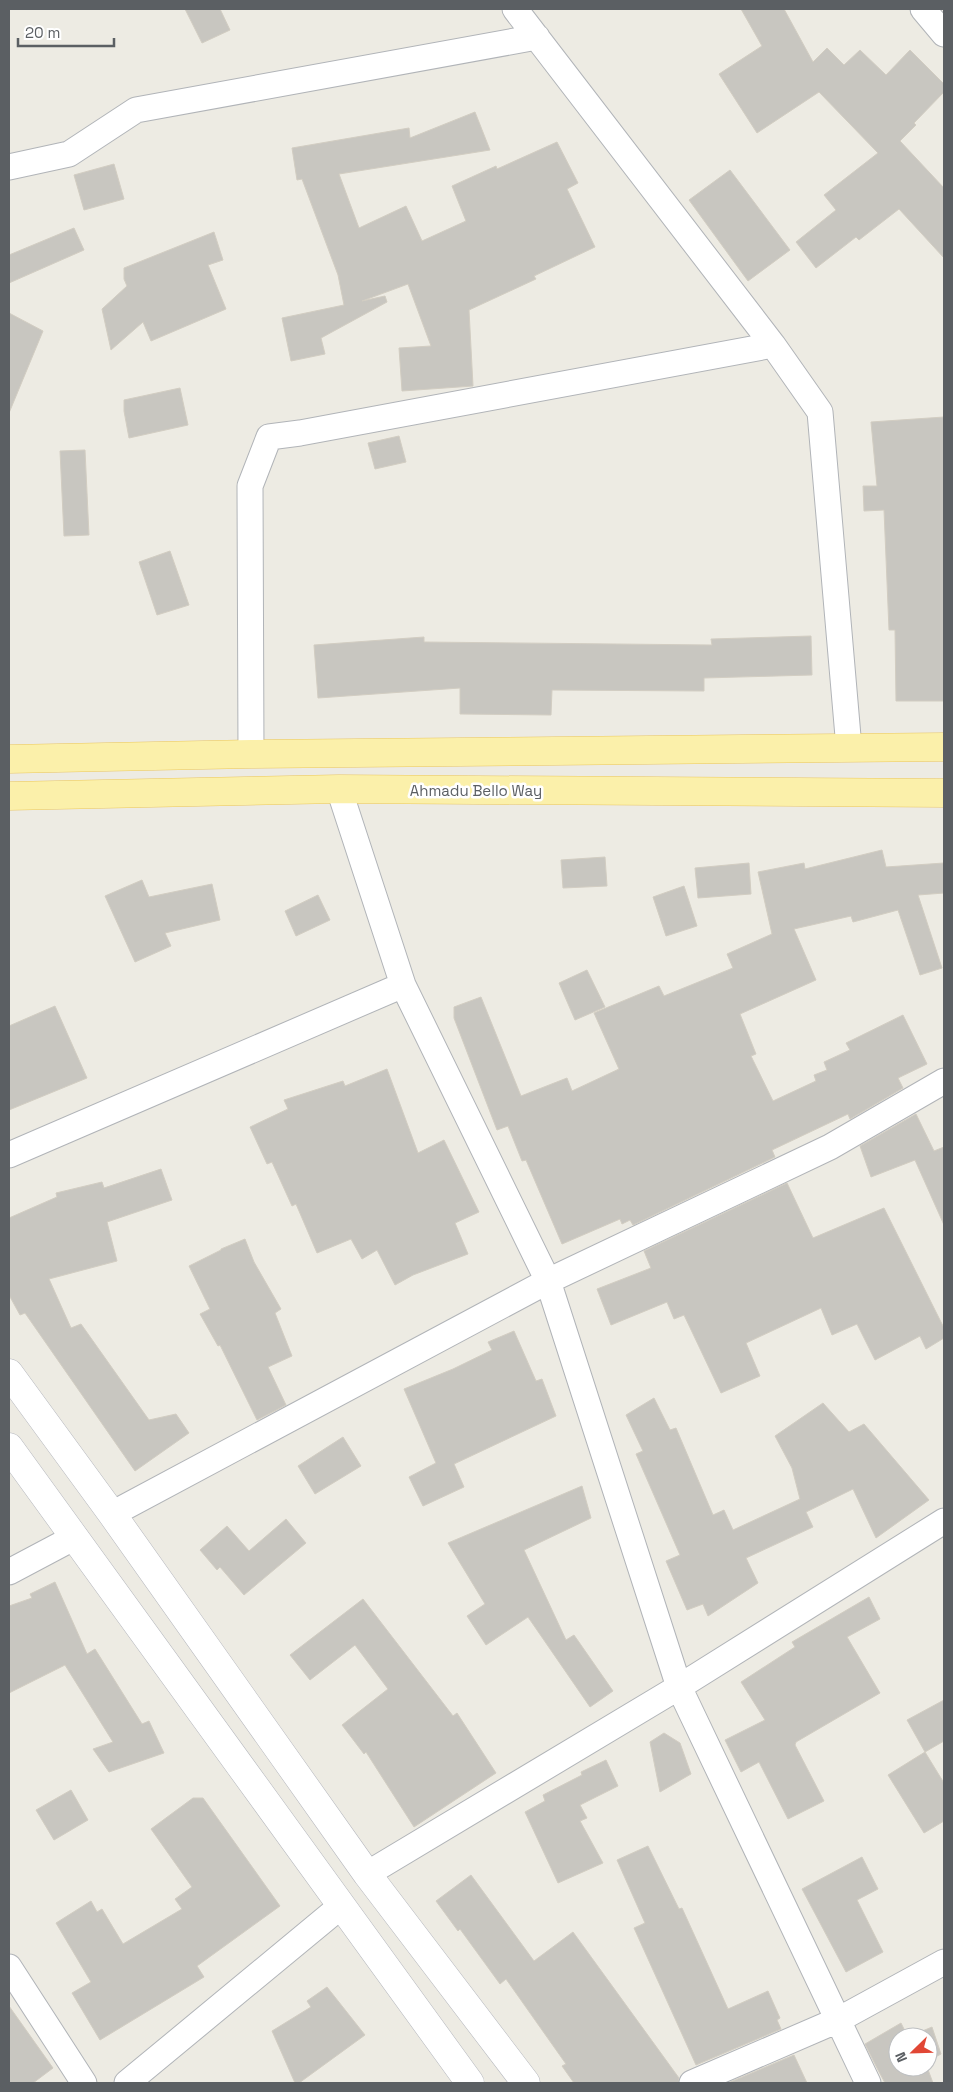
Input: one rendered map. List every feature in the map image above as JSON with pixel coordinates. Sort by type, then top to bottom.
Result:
[{"type":"main road","points":[[9,759],[252,754],[944,747]]},
{"type":"main road","name":"Ahmadu Bello Way","points":[[9,796],[339,789],[944,793]]},
{"type":"street","points":[[515,9],[773,345],[820,412],[849,748]]},
{"type":"street","points":[[923,9],[944,34]]},
{"type":"street","points":[[9,167],[69,154],[136,110],[537,37]]},
{"type":"street","points":[[252,754],[250,486],[269,437],[773,345]]},
{"type":"street","points":[[339,789],[403,985],[548,1282],[679,1687],[868,2083]]},
{"type":"street","points":[[9,1155],[403,985]]},
{"type":"street","points":[[112,1514],[548,1282],[830,1147],[944,1081]]},
{"type":"street","points":[[9,1373],[112,1514],[367,1874],[526,2083]]},
{"type":"street","points":[[9,1447],[470,2083]]},
{"type":"street","points":[[367,1874],[679,1687],[944,1521]]},
{"type":"street","points":[[9,1572],[75,1537]]},
{"type":"street","points":[[127,2083],[341,1906]]},
{"type":"street","points":[[692,2083],[838,2020],[944,1962]]},
{"type":"street","points":[[9,1967],[84,2083]]},
{"type":"building","points":[[185,9],[220,9],[230,30],[202,43]]},
{"type":"building","points":[[741,9],[784,9],[813,62],[827,48],[844,65],[860,50],[886,75],[910,50],[944,84],[944,92],[914,123],[916,125],[900,141],[944,188],[944,258],[899,209],[859,240],[856,237],[816,268],[796,242],[836,210],[824,195],[878,153],[819,92],[757,133],[719,74],[762,46]]},
{"type":"building","points":[[475,112],[490,150],[339,174],[359,228],[406,206],[422,241],[466,221],[452,186],[496,166],[497,169],[557,142],[578,183],[567,189],[595,247],[534,276],[536,279],[469,310],[473,386],[402,391],[399,348],[431,346],[408,284],[362,301],[385,296],[387,302],[321,338],[325,354],[291,361],[282,318],[344,305],[338,275],[302,179],[297,180],[292,148],[409,128],[410,138]]},
{"type":"building","points":[[114,164],[124,199],[84,210],[74,175]]},
{"type":"building","points":[[730,170],[790,250],[748,281],[689,200]]},
{"type":"building","points":[[74,228],[84,250],[9,283],[9,255]]},
{"type":"building","points":[[214,232],[223,260],[208,265],[226,309],[151,341],[143,322],[111,350],[102,309],[127,286],[124,279],[124,268]]},
{"type":"building","points":[[9,313],[43,331],[9,413]]},
{"type":"building","points":[[180,388],[188,425],[129,438],[124,400]]},
{"type":"building","points":[[944,417],[944,701],[896,701],[895,630],[889,630],[884,510],[864,511],[863,486],[877,486],[871,422]]},
{"type":"building","points":[[399,436],[406,462],[375,469],[368,443]]},
{"type":"building","points":[[85,450],[89,535],[64,536],[60,451]]},
{"type":"building","points":[[170,551],[189,605],[157,615],[139,562]]},
{"type":"building","points":[[811,636],[812,675],[704,678],[704,691],[552,690],[551,715],[460,714],[460,688],[318,698],[314,645],[424,637],[424,642],[712,645],[711,639]]},
{"type":"building","points":[[882,850],[886,867],[944,863],[944,893],[918,895],[942,968],[920,975],[898,910],[853,922],[851,916],[794,929],[816,980],[740,1014],[756,1054],[751,1056],[773,1101],[816,1081],[814,1075],[827,1070],[824,1062],[850,1050],[846,1043],[903,1015],[927,1064],[898,1078],[903,1088],[850,1119],[848,1114],[772,1150],[775,1157],[633,1225],[630,1220],[622,1224],[620,1219],[562,1244],[526,1160],[522,1161],[508,1126],[497,1130],[454,1018],[454,1007],[481,997],[521,1096],[567,1078],[572,1091],[619,1069],[594,1013],[659,986],[664,996],[733,968],[727,954],[772,934],[758,872],[804,863],[805,869]]},
{"type":"building","points":[[605,857],[607,886],[563,888],[561,860]]},
{"type":"building","points":[[749,863],[751,894],[698,898],[695,868]]},
{"type":"building","points":[[142,880],[149,897],[212,884],[220,920],[165,933],[171,946],[135,962],[105,896]]},
{"type":"building","points":[[684,886],[697,926],[666,936],[653,897]]},
{"type":"building","points":[[318,895],[330,920],[296,936],[285,911]]},
{"type":"building","points":[[587,970],[605,1007],[575,1020],[559,983]]},
{"type":"building","points":[[55,1006],[87,1078],[9,1110],[9,1026]]},
{"type":"building","points":[[387,1069],[418,1153],[444,1140],[479,1212],[455,1223],[468,1254],[413,1275],[395,1285],[377,1250],[362,1259],[351,1239],[317,1253],[296,1204],[292,1206],[272,1162],[267,1164],[250,1127],[288,1109],[284,1100],[343,1081],[345,1086]]},
{"type":"building","points":[[916,1114],[934,1151],[944,1147],[944,1225],[915,1160],[871,1177],[860,1146]]},
{"type":"building","points":[[161,1169],[172,1200],[107,1222],[117,1261],[49,1279],[71,1328],[81,1324],[149,1420],[176,1414],[189,1433],[135,1471],[25,1313],[20,1315],[9,1295],[9,1218],[57,1197],[56,1193],[102,1182],[104,1188]]},
{"type":"building","points":[[787,1183],[813,1238],[884,1208],[944,1328],[944,1338],[926,1349],[920,1336],[875,1360],[857,1324],[832,1335],[821,1308],[746,1343],[760,1376],[721,1393],[684,1315],[674,1319],[667,1302],[611,1325],[597,1289],[651,1268],[644,1251]]},
{"type":"building","points":[[245,1239],[254,1262],[281,1309],[275,1313],[292,1356],[268,1367],[286,1405],[257,1420],[220,1345],[218,1346],[200,1314],[210,1309],[189,1266]]},
{"type":"building","points":[[514,1331],[536,1381],[542,1379],[556,1416],[454,1464],[464,1487],[423,1506],[409,1477],[436,1463],[404,1389],[453,1369],[492,1350],[488,1342]]},
{"type":"building","points":[[654,1398],[670,1430],[676,1428],[713,1515],[724,1510],[733,1530],[800,1499],[792,1468],[775,1436],[823,1403],[849,1432],[864,1424],[929,1500],[876,1538],[853,1489],[806,1512],[813,1527],[746,1558],[758,1583],[708,1616],[703,1604],[687,1610],[666,1561],[680,1555],[636,1454],[643,1451],[626,1415]]},
{"type":"building","points":[[343,1437],[361,1466],[315,1494],[298,1466]]},
{"type":"building","points":[[582,1486],[591,1518],[524,1550],[566,1640],[574,1635],[613,1691],[590,1707],[528,1617],[486,1645],[467,1616],[485,1604],[448,1543]]},
{"type":"building","points":[[286,1519],[306,1543],[244,1595],[220,1567],[217,1570],[200,1550],[227,1526],[249,1551]]},
{"type":"building","points":[[55,1582],[87,1654],[95,1649],[142,1724],[149,1721],[164,1753],[109,1772],[93,1749],[113,1742],[65,1665],[9,1693],[9,1606],[32,1598],[30,1594]]},
{"type":"building","points":[[869,1597],[880,1619],[847,1637],[880,1693],[796,1742],[795,1745],[824,1801],[788,1819],[759,1762],[741,1772],[725,1740],[765,1720],[741,1682],[795,1647],[792,1642]]},
{"type":"building","points":[[363,1599],[453,1716],[457,1713],[496,1773],[414,1827],[366,1752],[364,1754],[342,1725],[388,1689],[355,1645],[310,1680],[290,1655]]},
{"type":"building","points":[[944,1700],[944,1741],[925,1752],[907,1720]]},
{"type":"building","points":[[664,1733],[680,1743],[691,1774],[660,1792],[650,1742]]},
{"type":"building","points":[[925,1752],[944,1783],[944,1821],[924,1833],[888,1775]]},
{"type":"building","points":[[606,1760],[618,1786],[580,1805],[587,1818],[580,1821],[603,1863],[558,1883],[525,1812],[545,1801],[543,1795],[582,1775],[581,1772]]},
{"type":"building","points":[[71,1790],[88,1820],[54,1840],[36,1810]]},
{"type":"building","points":[[193,1798],[203,1798],[280,1906],[197,1966],[204,1977],[100,2040],[72,1993],[91,1982],[56,1923],[91,1901],[97,1912],[102,1909],[123,1944],[182,1909],[175,1899],[192,1887],[151,1829]]},
{"type":"building","points":[[648,1846],[679,1909],[682,1908],[728,2009],[768,1991],[780,2018],[777,2020],[781,2029],[696,2065],[634,1928],[645,1923],[617,1860]]},
{"type":"building","points":[[862,1857],[878,1889],[857,1900],[883,1952],[846,1972],[802,1889]]},
{"type":"building","points":[[471,1875],[534,1961],[573,1932],[679,2078],[678,2083],[574,2083],[562,2066],[566,2064],[506,1979],[500,1984],[460,1929],[458,1931],[436,1901]]},
{"type":"building","points":[[327,1987],[365,2035],[299,2083],[295,2083],[272,2031],[311,2007],[307,2001]]},
{"type":"building","points":[[9,2006],[53,2068],[33,2083],[9,2083]]},
{"type":"building","points":[[901,2023],[903,2027],[894,2027]]},
{"type":"building","points":[[888,2031],[888,2077],[931,2077],[933,2083],[885,2083],[865,2044]]},
{"type":"building","points":[[938,2045],[941,2054],[938,2056]]},
{"type":"building","points":[[794,2055],[807,2083],[728,2083]]}]
